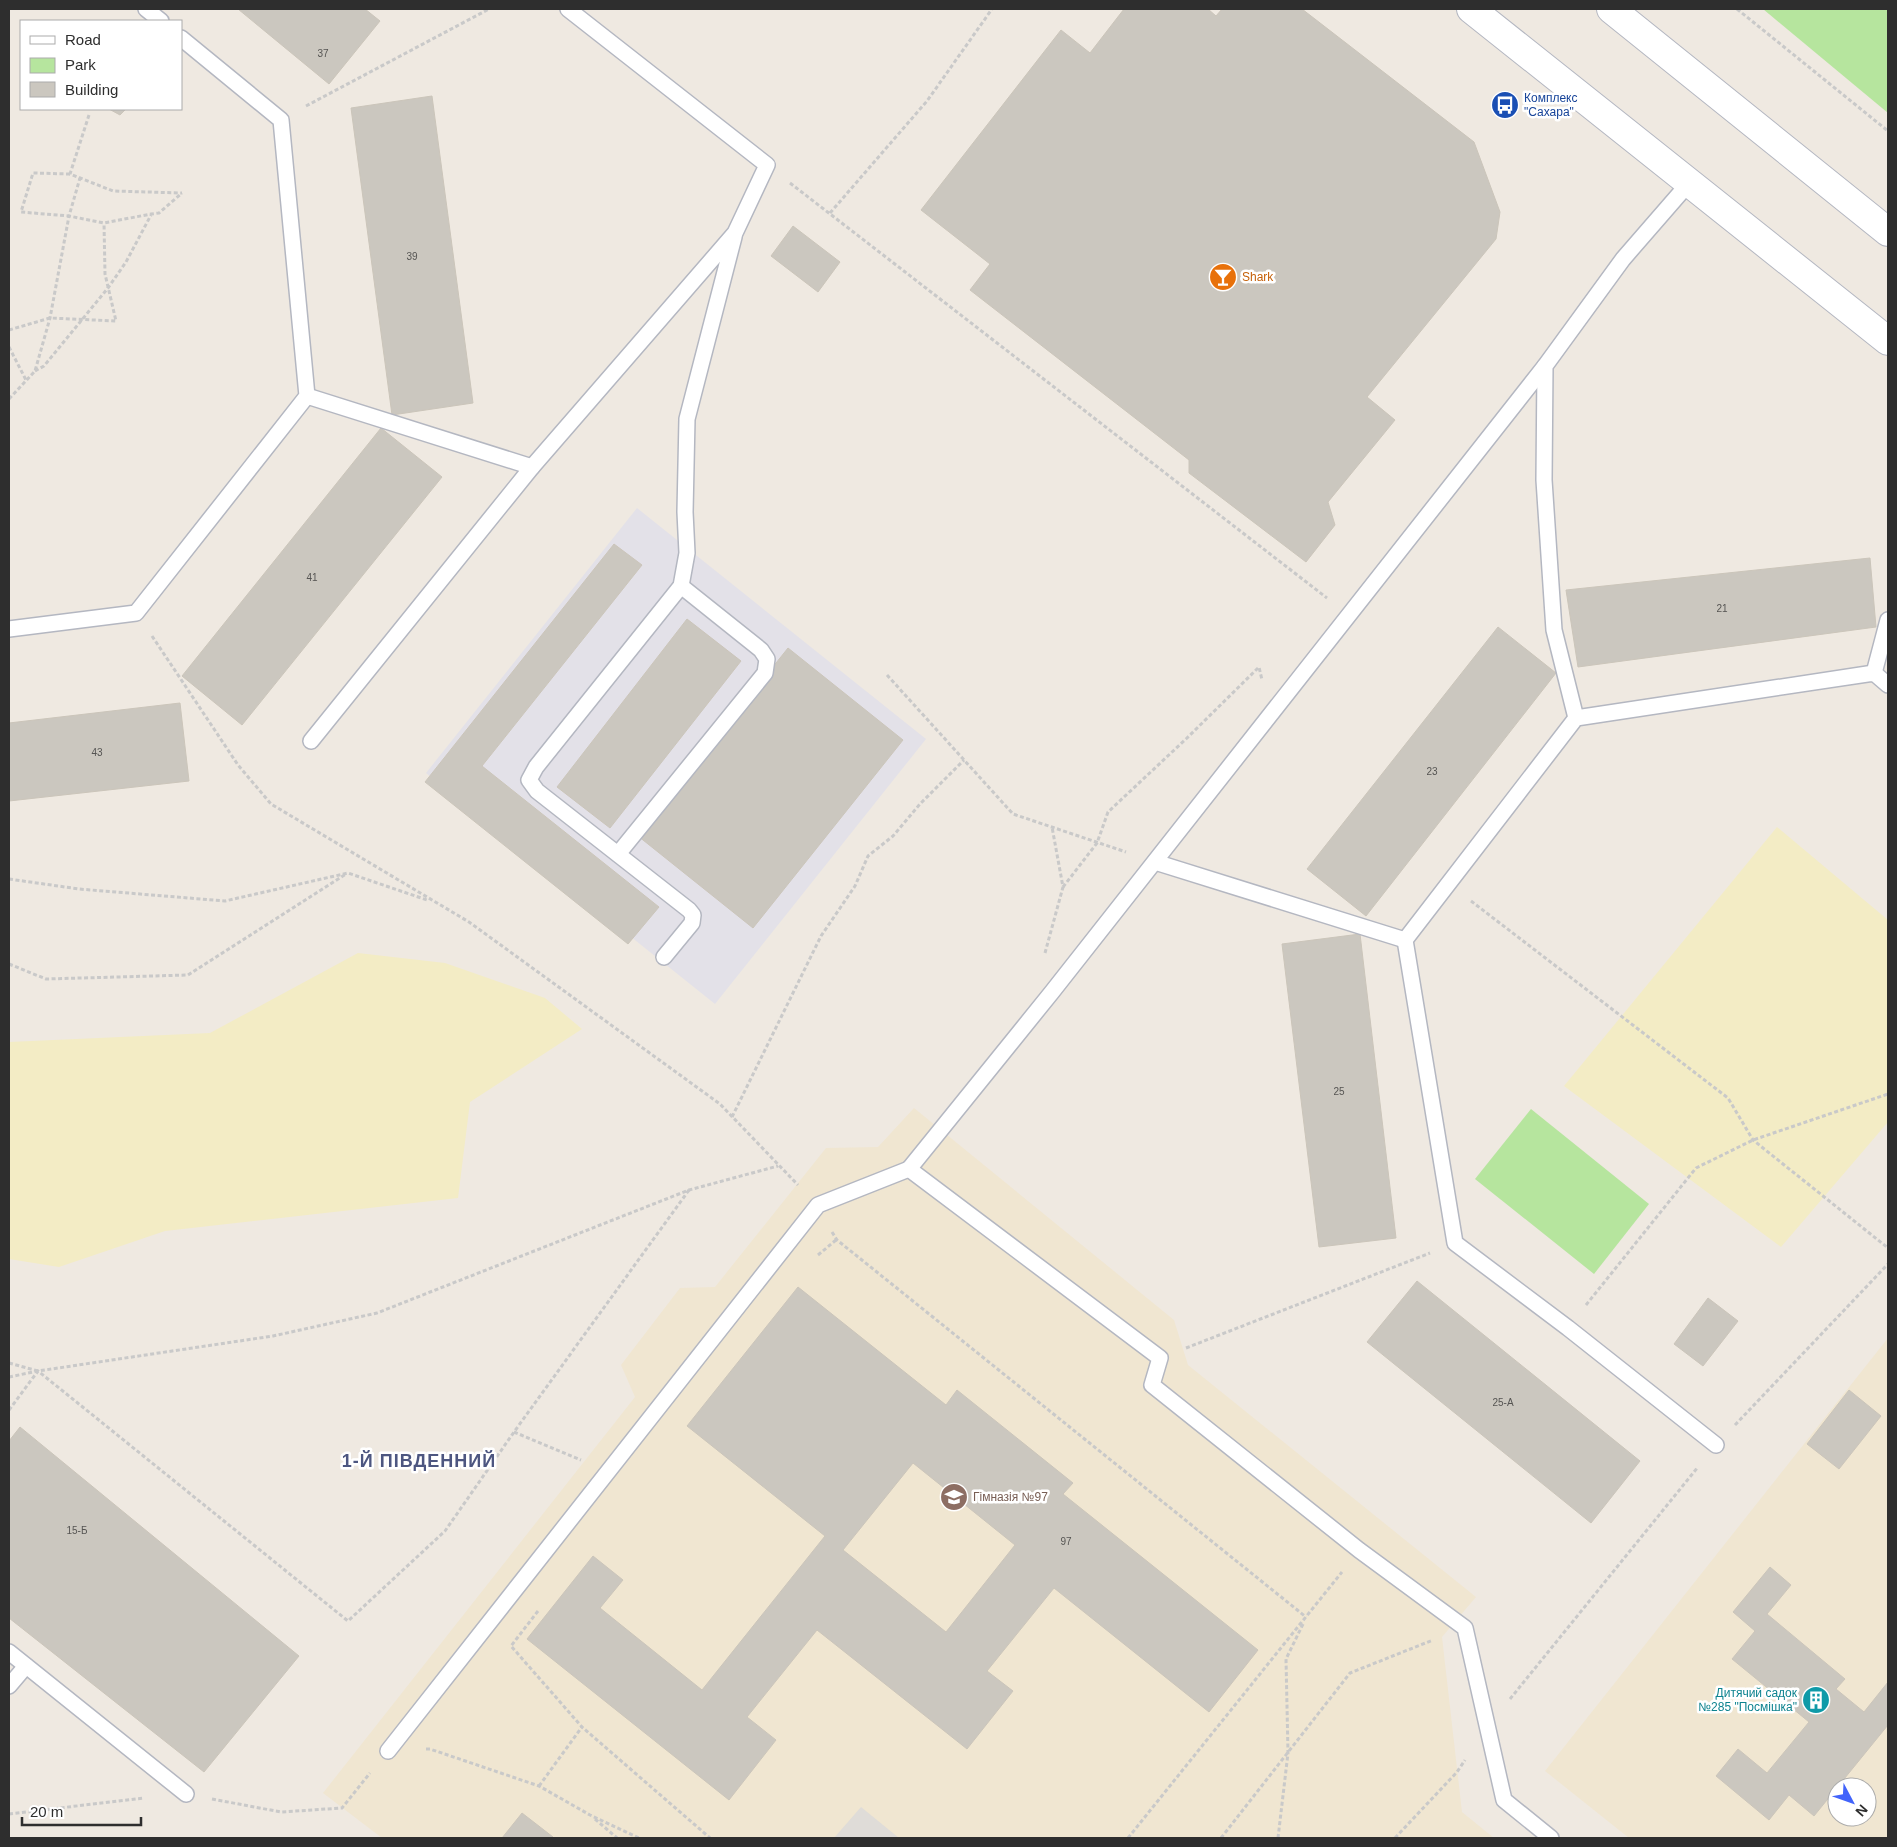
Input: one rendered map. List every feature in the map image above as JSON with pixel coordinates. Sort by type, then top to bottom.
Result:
[{"type":"street","points":[[1471,9],[1888,341]]},
{"type":"street","points":[[1611,9],[1888,232]]},
{"type":"lane","points":[[146,9],[160,20]]},
{"type":"lane","points":[[568,9],[767,164],[735,233],[687,420],[685,512],[687,553],[681,586],[536,767],[530,780],[537,791],[693,915],[692,923],[664,956]]},
{"type":"lane","points":[[9,629],[136,613],[307,396],[281,120],[182,39]]},
{"type":"lane","points":[[388,1751],[818,1205],[909,1169],[1350,616],[1545,366],[1623,259],[1689,183]]},
{"type":"lane","points":[[311,741],[532,467],[735,233]]},
{"type":"lane","points":[[1545,366],[1544,480],[1554,630],[1576,718]]},
{"type":"lane","points":[[307,396],[532,467]]},
{"type":"lane","points":[[618,854],[765,673],[767,659],[761,650],[681,586]]},
{"type":"lane","points":[[1874,673],[1888,620]]},
{"type":"lane","points":[[1716,1445],[1568,1328],[1455,1243],[1405,940],[1576,718],[1874,673],[1888,685]]},
{"type":"lane","points":[[1155,862],[1405,940]]},
{"type":"lane","points":[[909,1169],[1160,1358],[1152,1385],[1360,1550],[1465,1628],[1504,1800],[1551,1838]]},
{"type":"lane","points":[[9,1652],[186,1794]]},
{"type":"lane","points":[[9,1686],[26,1666]]},
{"type":"path","points":[[281,120],[489,9]]},
{"type":"path","points":[[830,213],[927,101],[992,9]]},
{"type":"path","points":[[1737,9],[1888,131]]},
{"type":"path","points":[[70,174],[89,115]]},
{"type":"path","points":[[767,164],[1350,616]]},
{"type":"path","points":[[33,173],[70,174],[80,178],[113,191],[182,193],[159,213],[104,224],[69,216],[21,212],[33,173]]},
{"type":"path","points":[[35,371],[50,318],[69,216],[80,178]]},
{"type":"path","points":[[9,399],[35,371],[44,366],[108,288],[126,262],[151,214]]},
{"type":"path","points":[[9,330],[50,318],[116,321],[105,274],[104,224]]},
{"type":"path","points":[[9,347],[26,380]]},
{"type":"path","points":[[136,613],[238,765],[271,804],[468,922],[720,1104],[778,1166],[818,1205],[836,1240],[1306,1617]]},
{"type":"path","points":[[1062,887],[1097,843],[1108,812],[1187,738],[1258,666],[1270,716]]},
{"type":"path","points":[[887,675],[1014,814],[1155,862]]},
{"type":"path","points":[[732,1117],[821,936],[855,886],[868,856],[893,836],[920,804],[964,760]]},
{"type":"path","points":[[1052,827],[1062,887],[1045,953],[1052,992]]},
{"type":"path","points":[[9,879],[79,889],[225,901],[348,873],[434,902]]},
{"type":"path","points":[[9,964],[46,979],[188,975],[348,873]]},
{"type":"path","points":[[1449,884],[1728,1098],[1753,1140],[1888,1248]]},
{"type":"path","points":[[1568,1328],[1696,1168],[1753,1140],[1888,1094]]},
{"type":"path","points":[[9,1377],[272,1336],[378,1313],[689,1190],[778,1166]]},
{"type":"path","points":[[9,1363],[38,1371],[348,1621],[445,1531],[689,1190]]},
{"type":"path","points":[[815,1257],[836,1240]]},
{"type":"path","points":[[1160,1358],[1455,1243]]},
{"type":"path","points":[[1395,1838],[1457,1772],[1488,1727],[1716,1445],[1888,1264]]},
{"type":"path","points":[[9,1410],[38,1371]]},
{"type":"path","points":[[514,1432],[585,1461]]},
{"type":"path","points":[[1128,1838],[1360,1550]]},
{"type":"path","points":[[540,1608],[511,1646],[582,1727],[710,1838]]},
{"type":"path","points":[[1278,1838],[1288,1753],[1286,1659],[1306,1617]]},
{"type":"path","points":[[1221,1838],[1350,1673],[1465,1628]]},
{"type":"path","points":[[539,1786],[582,1727]]},
{"type":"path","points":[[9,1814],[186,1794],[281,1812],[342,1808],[388,1751],[430,1749],[539,1786],[590,1815],[639,1838]]},
{"type":"path","points":[[590,1815],[617,1838]]},
{"type":"shaded area","points":[[637,508],[926,739],[715,1004],[426,773]]},
{"type":"shaded area","name":"Гімназія №97","points":[[914,1108],[1174,1320],[1188,1365],[1476,1597],[1442,1637],[1462,1812],[1494,1838],[382,1838],[323,1793],[635,1397],[621,1365],[680,1288],[715,1287],[826,1148],[878,1147]]},
{"type":"shaded area","points":[[1888,1338],[1888,1838],[1629,1838],[1545,1771]]},
{"type":"shaded area","points":[[861,1807],[899,1838],[834,1838]]},
{"type":"green space","points":[[1763,9],[1888,9],[1888,113]]},
{"type":"green space","points":[[1531,1109],[1649,1204],[1594,1274],[1475,1179]]},
{"type":"sand","points":[[1777,827],[1888,920],[1888,1122],[1781,1247],[1564,1086]]},
{"type":"sand","points":[[358,953],[445,963],[545,998],[582,1029],[470,1102],[458,1198],[165,1231],[59,1267],[9,1259],[9,1042],[210,1033]]},
{"type":"building","points":[[238,9],[365,9],[380,21],[329,84]]},
{"type":"building","name":"Shark","points":[[1124,9],[1208,9],[1216,16],[1222,9],[1302,9],[1474,142],[1500,212],[1496,239],[1367,397],[1395,420],[1328,502],[1335,525],[1306,562],[1189,473],[1189,460],[970,290],[990,264],[921,210],[1061,30],[1090,53]]},
{"type":"building","points":[[432,96],[473,403],[392,415],[351,108]]},
{"type":"building","points":[[111,110],[125,110],[120,115]]},
{"type":"building","points":[[793,226],[840,262],[818,292],[771,256]]},
{"type":"building","points":[[381,428],[442,477],[242,725],[182,676]]},
{"type":"building","points":[[614,544],[642,565],[482,766],[659,907],[628,944],[425,782]]},
{"type":"building","points":[[1870,558],[1876,627],[1578,667],[1566,590]]},
{"type":"building","points":[[687,619],[741,661],[610,828],[557,787]]},
{"type":"building","points":[[1498,627],[1556,673],[1366,916],[1307,869]]},
{"type":"building","points":[[788,648],[903,740],[753,928],[638,836]]},
{"type":"building","points":[[180,703],[189,781],[9,801],[9,723]]},
{"type":"building","points":[[1360,934],[1396,1238],[1319,1247],[1282,944]]},
{"type":"building","points":[[1417,1281],[1640,1461],[1591,1523],[1367,1342]]},
{"type":"building","points":[[798,1287],[946,1405],[957,1390],[1073,1483],[1063,1494],[1258,1650],[1209,1712],[1054,1588],[987,1671],[1013,1691],[967,1749],[817,1630],[747,1717],[776,1740],[729,1800],[527,1639],[593,1556],[623,1580],[600,1608],[702,1690],[825,1536],[687,1426]],"holes":[[[913,1463],[1015,1545],[946,1632],[843,1550]]]},
{"type":"building","points":[[1708,1298],[1738,1321],[1703,1366],[1674,1344]]},
{"type":"building","points":[[1849,1390],[1881,1416],[1839,1469],[1807,1444]]},
{"type":"building","points":[[20,1427],[299,1656],[204,1772],[9,1618],[9,1441]]},
{"type":"building","name":"Дитячий садок №285 \"Посмішка\"","points":[[1770,1567],[1791,1585],[1767,1614],[1845,1679],[1836,1689],[1864,1712],[1888,1682],[1888,1725],[1846,1777],[1827,1777],[1827,1800],[1814,1816],[1789,1795],[1769,1820],[1716,1776],[1738,1749],[1767,1773],[1809,1722],[1732,1659],[1755,1631],[1733,1612]]},
{"type":"building","points":[[522,1813],[553,1837],[502,1838]]},
{"type":"place","name":"Комплекс \"Сахара\"","points":[[1505,105]]},
{"type":"place","name":"Shark","points":[[1223,277]]},
{"type":"place","name":"Гімназія №97","points":[[954,1497]]},
{"type":"place","name":"Дитячий садок №285 \"Посмішка\"","points":[[1816,1700]]},
{"type":"district","name":"1-Й ПІВДЕННИЙ","points":[[419,1461]]}]
